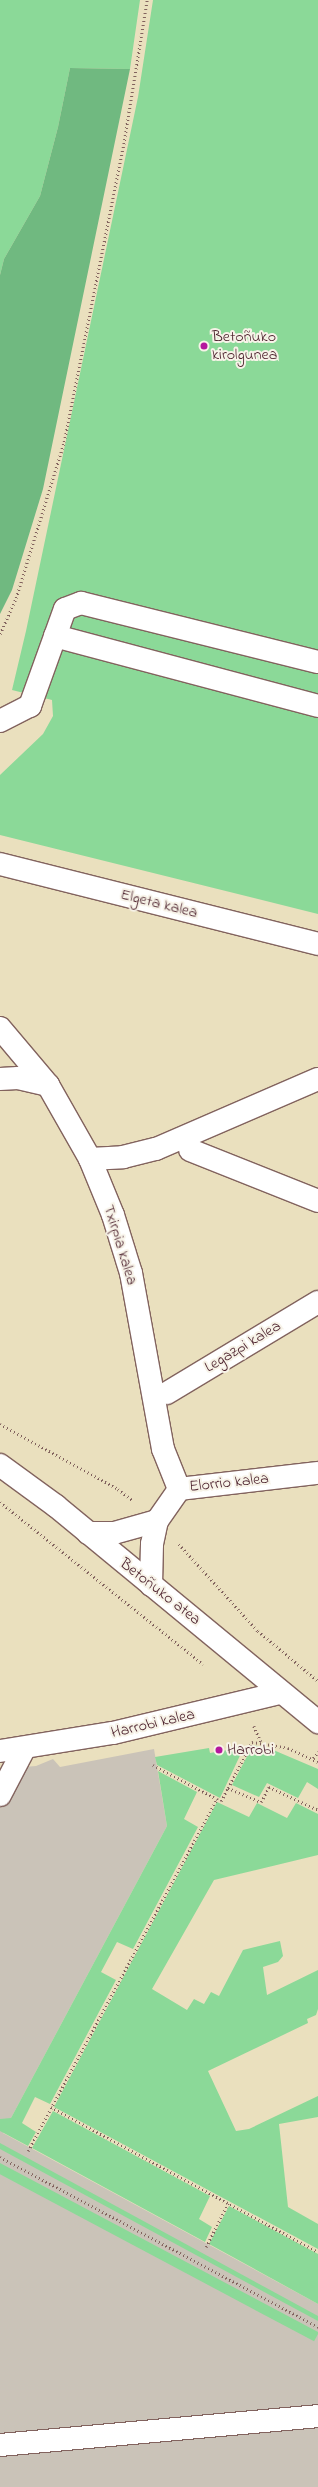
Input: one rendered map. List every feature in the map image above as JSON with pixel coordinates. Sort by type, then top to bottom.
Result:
[{"type":"street","points":[[0,722],[30,706],[65,609],[81,603],[318,662]]},
{"type":"street","points":[[55,636],[318,706]]},
{"type":"street","name":"Elgeta kalea","points":[[0,864],[318,944]]},
{"type":"street","name":"Txirpia kalea","points":[[0,1028],[48,1085],[90,1159],[113,1215],[131,1273],[162,1442],[179,1489]]},
{"type":"street","points":[[0,1079],[18,1078],[48,1085]]},
{"type":"street","points":[[90,1159],[123,1157],[156,1149],[318,1079]]},
{"type":"street","points":[[190,1150],[318,1201]]},
{"type":"street","name":"Legazpi kalea","points":[[167,1393],[318,1302]]},
{"type":"street","name":"Betoñuko atea","points":[[0,1465],[88,1533],[196,1620],[280,1693],[318,1722]]},
{"type":"street","name":"Elorrio kalea","points":[[151,1585],[152,1544],[157,1521],[179,1489],[318,1473]]},
{"type":"street","points":[[88,1533],[114,1534],[157,1521]]},
{"type":"street","name":"Harrobi kalea","points":[[0,1751],[24,1749],[120,1732],[280,1693]]},
{"type":"street","points":[[0,1795],[24,1749]]},
{"type":"street","points":[[0,2445],[318,2416]]},
{"type":"path","points":[[0,634],[16,598],[64,442],[123,148],[147,0]]},
{"type":"path","points":[[0,1424],[118,1489],[157,1521],[258,1631],[318,1681]]},
{"type":"path","points":[[0,1502],[208,1668]]},
{"type":"path","points":[[153,1764],[221,1801],[252,1742],[288,1748],[313,1758],[318,1762]]},
{"type":"path","points":[[313,1758],[318,1752]]},
{"type":"path","points":[[228,1788],[261,1802],[269,1787],[318,1810]]},
{"type":"path","points":[[28,2151],[216,1799]]},
{"type":"path","points":[[51,2107],[318,2252]]},
{"type":"path","points":[[0,2157],[318,2327]]},
{"type":"path","points":[[206,2247],[228,2203]]},
{"type":"shaded area","points":[[154,1749],[167,1826],[3,2133],[318,2304],[318,2487],[0,2487],[0,1769],[36,1766],[53,1759],[60,1767]]},
{"type":"green space","points":[[0,0],[140,0],[130,69],[70,68],[58,127],[40,196],[4,259],[0,275]]},
{"type":"green space","name":"Betoñuko kirolgunea","points":[[153,0],[318,0],[318,914],[0,835],[0,775],[43,734],[53,716],[52,700],[12,690],[26,631],[138,97]]},
{"type":"green space","points":[[70,68],[130,69],[43,489],[12,590],[0,614],[0,275],[4,259],[40,196],[58,127]]},
{"type":"green space","points":[[253,1745],[271,1749],[318,1769],[318,1789],[307,1782],[298,1798],[267,1783],[259,1797],[232,1785]]},
{"type":"green space","points":[[244,1747],[220,1798],[157,1765],[155,1757],[209,1748],[210,1753]]},
{"type":"green space","points":[[158,1771],[197,1792],[184,1819],[198,1827],[133,1949],[117,1942],[101,1972],[116,1980],[50,2104],[35,2097],[22,2123],[36,2132],[28,2146],[0,2131],[0,2119],[11,2118],[167,1826]]},
{"type":"green space","points":[[217,1802],[249,1817],[257,1803],[287,1818],[296,1803],[318,1814],[318,1855],[214,1880],[152,1989],[187,2010],[194,1999],[204,2004],[211,1992],[219,1996],[243,1950],[280,1941],[283,1956],[278,1962],[263,1967],[267,1995],[318,1970],[318,2009],[316,2015],[307,2019],[308,2023],[208,2071],[236,2131],[249,2129],[318,2096],[318,2117],[279,2124],[288,2207],[318,2224],[318,2249],[54,2107]]},
{"type":"green space","points":[[53,2111],[210,2196],[199,2219],[212,2227],[205,2242],[32,2148]]},
{"type":"green space","points":[[0,2143],[318,2316],[318,2321],[0,2149]]},
{"type":"green space","points":[[0,2163],[318,2332],[314,2341],[0,2174]]},
{"type":"green space","points":[[229,2206],[318,2254],[318,2304],[209,2244]]},
{"type":"place","name":"Betoñuko kirolgunea","points":[[204,346]]},
{"type":"place","name":"Harrobi","points":[[219,1750]]}]
